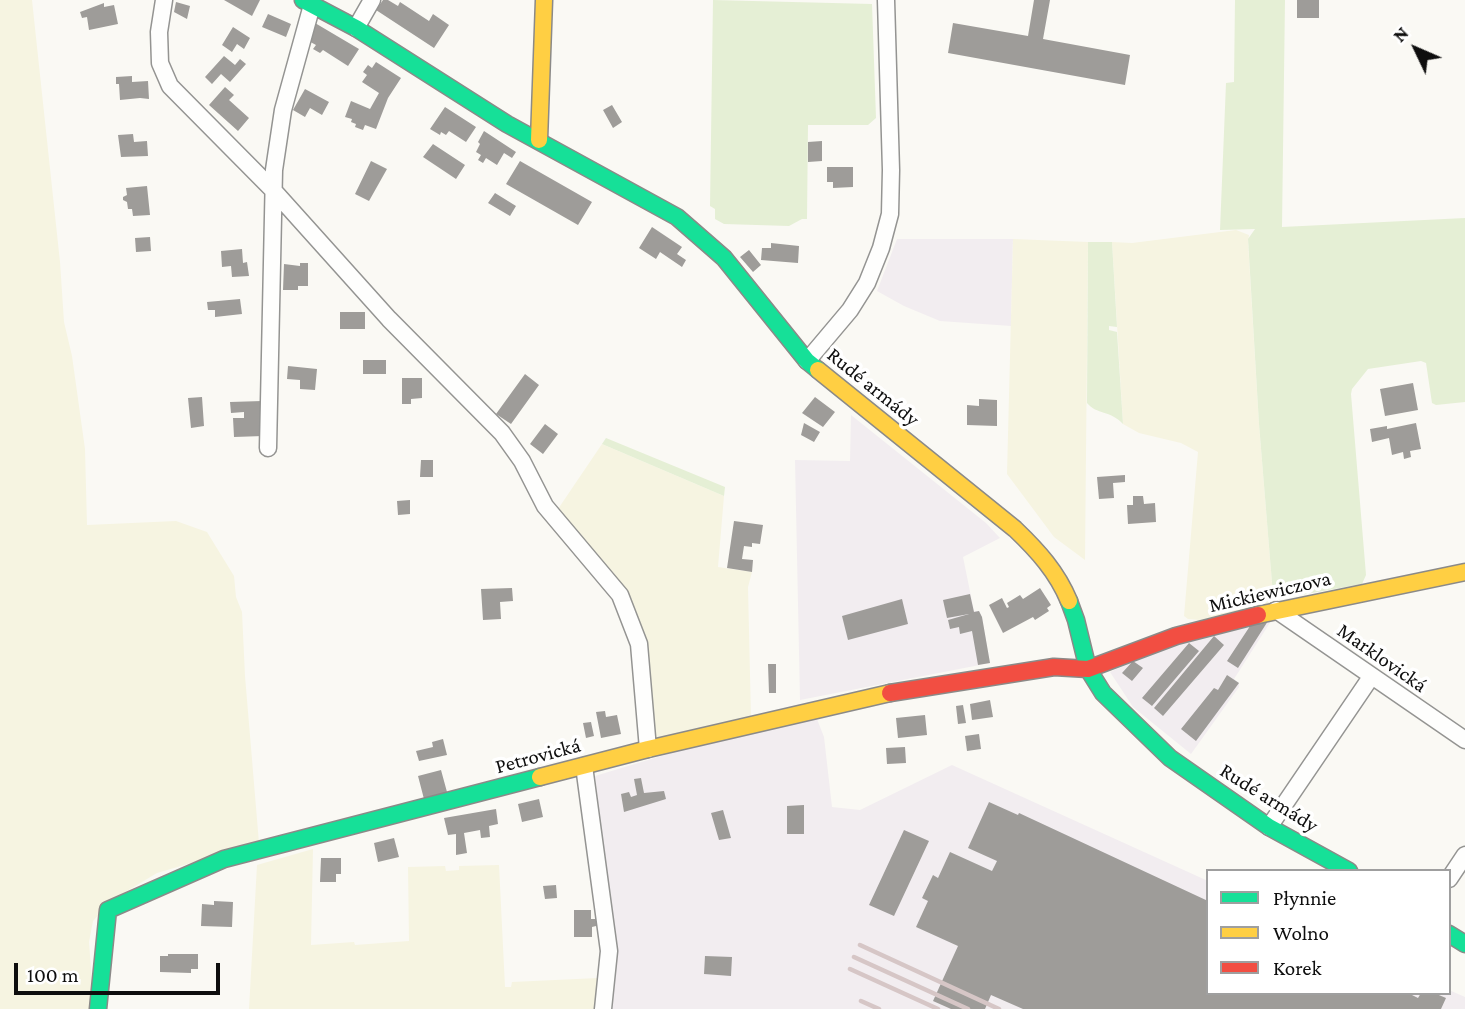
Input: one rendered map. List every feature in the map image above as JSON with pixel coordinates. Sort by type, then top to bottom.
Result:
[{"type":"street","points":[[164,0],[159,32],[160,62],[170,86],[274,191],[389,319],[502,433],[522,461],[545,506],[620,595],[639,644],[648,749]]},
{"type":"street","points":[[356,28],[372,0]]},
{"type":"street","points":[[539,141],[544,0]]},
{"type":"street","points":[[807,360],[850,310],[867,283],[881,248],[890,214],[886,0]]},
{"type":"street","points":[[268,448],[274,191],[283,110],[307,2]]},
{"type":"street","name":"Rudé armády","points":[[307,2],[356,28],[539,141],[677,217],[694,230],[724,258],[807,360],[1015,529],[1041,554],[1062,583],[1076,620],[1088,669],[1103,693],[1170,758],[1269,827],[1345,869]]},
{"type":"street","name":"Mickiewiczova","points":[[1088,669],[1176,636],[1276,610],[1465,572]]},
{"type":"street","name":"Marklovická","points":[[1276,610],[1465,740]]},
{"type":"street","name":"Petrovická","points":[[97,1009],[108,910],[224,859],[648,749],[901,691],[1054,667],[1088,669]]},
{"type":"street","points":[[1269,827],[1371,677]]},
{"type":"street","points":[[584,766],[609,951],[603,1009]]},
{"type":"street","points":[[1451,876],[1465,855]]},
{"type":"shaded area","points":[[0,0],[32,0],[64,322],[72,356],[85,449],[87,525],[176,521],[207,532],[234,576],[236,597],[242,612],[259,843],[157,873],[112,900],[93,921],[89,942],[94,1009],[0,1009]]},
{"type":"shaded area","points":[[1236,230],[1249,235],[1259,424],[1273,595],[1272,603],[1200,620],[1188,619],[1184,616],[1198,452],[1181,443],[1139,433],[1123,424],[1112,242],[1132,243]]},
{"type":"shaded area","points":[[897,239],[1013,239],[1011,326],[940,321],[877,291]]},
{"type":"shaded area","points":[[1013,239],[1088,242],[1085,560],[1054,537],[1007,474]]},
{"type":"shaded area","points":[[851,415],[986,523],[1000,538],[963,557],[974,611],[979,611],[982,617],[990,663],[800,700],[795,460],[850,461]]},
{"type":"shaded area","points":[[602,444],[724,496],[718,567],[752,572],[748,587],[751,718],[651,740],[645,662],[632,603],[558,509]]},
{"type":"shaded area","points":[[1273,618],[1234,679],[1239,683],[1239,687],[1191,754],[1133,707],[1110,672],[1168,646]]},
{"type":"shaded area","points":[[815,714],[824,737],[832,807],[860,810],[952,765],[1206,880],[1206,995],[1451,995],[1451,991],[1465,997],[1465,1009],[612,1009],[616,951],[595,776],[724,737]]},
{"type":"shaded area","points":[[313,849],[311,945],[409,941],[408,867],[445,866],[446,871],[459,870],[459,866],[499,865],[505,987],[511,987],[512,982],[598,978],[596,1009],[249,1009],[257,865]]},
{"type":"green space","points":[[713,0],[872,4],[876,118],[868,125],[808,125],[807,219],[789,226],[724,224],[715,219],[715,209],[710,206]]},
{"type":"green space","points":[[1235,0],[1285,0],[1282,227],[1465,218],[1465,402],[1436,405],[1432,403],[1426,363],[1421,361],[1368,369],[1351,394],[1366,575],[1362,584],[1278,599],[1273,595],[1259,424],[1248,239],[1255,229],[1220,230],[1226,83],[1234,82]]},
{"type":"green space","points":[[1088,242],[1112,242],[1117,327],[1109,326],[1109,330],[1117,332],[1123,424],[1087,403]]},
{"type":"green space","points":[[606,438],[725,487],[724,496],[602,444]]},
{"type":"building","points":[[224,0],[260,0],[252,16]]},
{"type":"building","points":[[383,0],[398,6],[400,2],[429,21],[433,14],[449,25],[434,48],[376,10]]},
{"type":"building","points":[[1034,0],[1050,0],[1043,39],[1130,55],[1125,85],[948,53],[953,23],[1028,36]]},
{"type":"building","points":[[1297,0],[1319,0],[1319,18],[1297,18]]},
{"type":"building","points":[[176,2],[190,6],[187,19],[174,12]]},
{"type":"building","points":[[104,3],[104,7],[114,5],[118,24],[89,30],[87,17],[82,18],[80,12]]},
{"type":"building","points":[[268,14],[291,24],[286,37],[262,27]]},
{"type":"building","points":[[315,23],[359,49],[348,66],[323,50],[320,53],[313,49],[316,45],[305,39]]},
{"type":"building","points":[[233,27],[250,38],[244,49],[237,44],[232,52],[222,45]]},
{"type":"building","points":[[224,56],[235,65],[240,59],[246,64],[230,82],[221,74],[212,84],[205,77]]},
{"type":"building","points":[[376,62],[401,78],[388,98],[376,129],[365,125],[363,130],[355,127],[352,119],[345,117],[351,101],[370,109],[379,93],[362,82],[367,75],[363,72],[368,65],[372,68]]},
{"type":"building","points":[[132,76],[132,82],[148,81],[149,99],[120,100],[116,77]]},
{"type":"building","points":[[225,87],[234,95],[229,100],[249,118],[238,131],[209,105]]},
{"type":"building","points":[[305,89],[329,102],[322,115],[310,108],[305,117],[293,110]]},
{"type":"building","points":[[612,105],[622,122],[613,128],[603,110]]},
{"type":"building","points":[[445,107],[476,127],[466,142],[449,131],[446,135],[441,132],[440,135],[430,129]]},
{"type":"building","points":[[484,131],[516,152],[512,158],[504,153],[497,165],[486,158],[483,163],[478,160],[481,155],[476,152],[480,144],[478,142]]},
{"type":"building","points":[[133,134],[134,142],[147,141],[148,156],[121,157],[118,135]]},
{"type":"building","points":[[822,141],[822,161],[808,162],[808,142]]},
{"type":"building","points":[[433,144],[465,165],[456,179],[423,157]]},
{"type":"building","points":[[371,161],[387,169],[369,201],[355,194]]},
{"type":"building","points":[[520,161],[592,202],[578,225],[506,184]]},
{"type":"building","points":[[827,167],[853,167],[853,187],[833,188],[833,182],[827,182]]},
{"type":"building","points":[[147,186],[150,215],[133,216],[132,209],[128,209],[127,202],[123,200],[127,195],[126,188]]},
{"type":"building","points":[[495,193],[516,206],[510,216],[488,203]]},
{"type":"building","points":[[652,227],[682,247],[677,254],[686,260],[682,267],[660,252],[656,259],[639,248]]},
{"type":"building","points":[[150,237],[151,251],[136,252],[135,238]]},
{"type":"building","points":[[771,243],[799,246],[798,263],[761,260],[762,248],[771,248]]},
{"type":"building","points":[[242,249],[243,263],[247,262],[249,276],[232,277],[231,266],[222,267],[221,251]]},
{"type":"building","points":[[749,250],[761,265],[753,272],[740,257]]},
{"type":"building","points":[[300,263],[308,263],[308,286],[298,286],[298,290],[283,290],[284,264],[300,266]]},
{"type":"building","points":[[240,299],[242,314],[215,317],[215,310],[208,310],[207,302]]},
{"type":"building","points":[[340,312],[365,312],[365,329],[340,329]]},
{"type":"building","points":[[363,360],[386,360],[386,374],[363,374]]},
{"type":"building","points":[[288,366],[317,369],[315,390],[300,389],[300,380],[287,379]]},
{"type":"building","points":[[525,374],[539,385],[511,424],[496,414]]},
{"type":"building","points":[[402,378],[422,378],[422,398],[411,399],[411,404],[402,404]]},
{"type":"building","points":[[1413,383],[1418,410],[1385,416],[1380,389]]},
{"type":"building","points":[[202,397],[204,426],[191,428],[188,398]]},
{"type":"building","points":[[815,397],[835,412],[823,427],[802,413]]},
{"type":"building","points":[[979,399],[997,400],[997,426],[967,425],[967,405],[979,406]]},
{"type":"building","points":[[262,401],[263,436],[234,437],[233,418],[244,418],[244,412],[231,413],[230,402]]},
{"type":"building","points":[[804,423],[820,432],[814,442],[801,435]]},
{"type":"building","points":[[1416,423],[1421,449],[1410,451],[1411,457],[1404,459],[1403,452],[1392,455],[1389,438],[1372,442],[1370,429],[1387,426],[1387,429]]},
{"type":"building","points":[[545,424],[558,434],[543,454],[530,444]]},
{"type":"building","points":[[421,460],[433,460],[433,477],[420,477]]},
{"type":"building","points":[[1125,475],[1125,482],[1113,483],[1114,498],[1099,499],[1097,477]]},
{"type":"building","points":[[1133,496],[1143,496],[1144,504],[1155,503],[1156,522],[1128,524],[1127,505],[1133,505]]},
{"type":"building","points":[[410,500],[410,514],[398,515],[397,501]]},
{"type":"building","points":[[734,521],[763,525],[760,544],[744,546],[742,559],[753,560],[752,572],[727,568]]},
{"type":"building","points":[[512,588],[513,601],[500,602],[501,619],[483,620],[481,589]]},
{"type":"building","points":[[1040,588],[1051,605],[1047,608],[1049,611],[1003,633],[989,605],[1002,598],[1007,608],[1007,603],[1020,595],[1023,599]]},
{"type":"building","points":[[970,594],[974,612],[979,611],[982,617],[990,663],[978,665],[972,631],[960,634],[959,627],[950,629],[948,620],[969,614],[947,618],[943,600]]},
{"type":"building","points":[[902,599],[908,624],[848,640],[842,616]]},
{"type":"building","points":[[1254,620],[1268,621],[1238,668],[1227,661]]},
{"type":"building","points":[[1214,636],[1224,645],[1163,716],[1154,708]]},
{"type":"building","points":[[1189,643],[1199,651],[1152,706],[1142,698]]},
{"type":"building","points":[[1133,661],[1143,668],[1132,681],[1122,673]]},
{"type":"building","points":[[768,664],[776,664],[776,693],[769,693]]},
{"type":"building","points":[[1227,675],[1239,683],[1196,741],[1181,729],[1214,688],[1218,690]]},
{"type":"building","points":[[990,700],[993,717],[972,720],[970,704]]},
{"type":"building","points":[[963,705],[966,723],[958,724],[956,706]]},
{"type":"building","points":[[605,711],[606,717],[617,715],[621,734],[601,738],[596,712]]},
{"type":"building","points":[[925,715],[927,735],[898,738],[896,718]]},
{"type":"building","points":[[591,722],[594,736],[586,738],[583,723]]},
{"type":"building","points":[[979,734],[981,749],[967,751],[965,736]]},
{"type":"building","points":[[443,739],[447,755],[419,761],[416,751],[433,747],[432,742]]},
{"type":"building","points":[[905,747],[906,763],[887,764],[886,748]]},
{"type":"building","points":[[441,770],[447,792],[424,799],[418,776]]},
{"type":"building","points":[[641,778],[644,793],[664,791],[666,799],[624,812],[621,794],[629,792],[631,797],[637,795],[634,779]]},
{"type":"building","points":[[539,799],[543,817],[522,822],[518,804]]},
{"type":"building","points":[[989,802],[1018,815],[1019,813],[1206,900],[1206,995],[1412,995],[1418,998],[1420,995],[1439,995],[1446,998],[1441,1009],[1023,1009],[991,995],[985,1009],[951,1009],[933,1001],[958,946],[916,927],[928,901],[922,898],[933,875],[938,878],[950,852],[992,871],[997,861],[968,848]]},
{"type":"building","points":[[804,805],[804,834],[787,834],[787,806]]},
{"type":"building","points":[[496,809],[498,824],[489,826],[490,837],[481,838],[480,830],[464,833],[467,853],[456,855],[456,834],[448,835],[444,818]]},
{"type":"building","points":[[723,810],[731,838],[719,840],[711,813]]},
{"type":"building","points":[[904,830],[929,841],[894,916],[869,905]]},
{"type":"building","points":[[394,838],[399,857],[378,862],[374,843]]},
{"type":"building","points":[[321,858],[341,858],[341,874],[336,874],[336,882],[320,882]]},
{"type":"building","points":[[556,885],[557,898],[545,899],[543,886]]},
{"type":"building","points":[[214,901],[233,902],[232,927],[201,926],[202,904],[214,905]]},
{"type":"building","points":[[574,910],[591,910],[591,919],[596,919],[596,926],[592,927],[592,937],[574,937]]},
{"type":"building","points":[[198,954],[198,969],[191,969],[191,973],[160,972],[160,956]]},
{"type":"building","points":[[705,956],[732,957],[731,976],[704,974]]},
{"type":"railway","points":[[860,945],[999,1009]]},
{"type":"railway","points":[[854,957],[968,1009]]},
{"type":"railway","points":[[850,969],[938,1009]]},
{"type":"railway","points":[[861,1001],[879,1009]]},
{"type":"traffic: fast","points":[[303,0],[356,28],[507,124],[677,217],[724,258],[807,361],[818,370]]},
{"type":"traffic: fast","points":[[1069,601],[1088,669],[1103,693],[1170,758],[1269,827],[1345,869]]},
{"type":"traffic: fast","points":[[98,1009],[108,910],[224,859],[540,777]]},
{"type":"traffic: fast","points":[[1451,935],[1465,944]]},
{"type":"traffic: slow","points":[[539,140],[544,0]]},
{"type":"traffic: slow","points":[[818,370],[1015,529],[1046,562],[1069,601]]},
{"type":"traffic: slow","points":[[1258,615],[1465,572]]},
{"type":"traffic: slow","points":[[540,777],[890,693]]},
{"type":"traffic: jam","points":[[890,693],[1054,667],[1088,669],[1176,636],[1258,615]]}]
